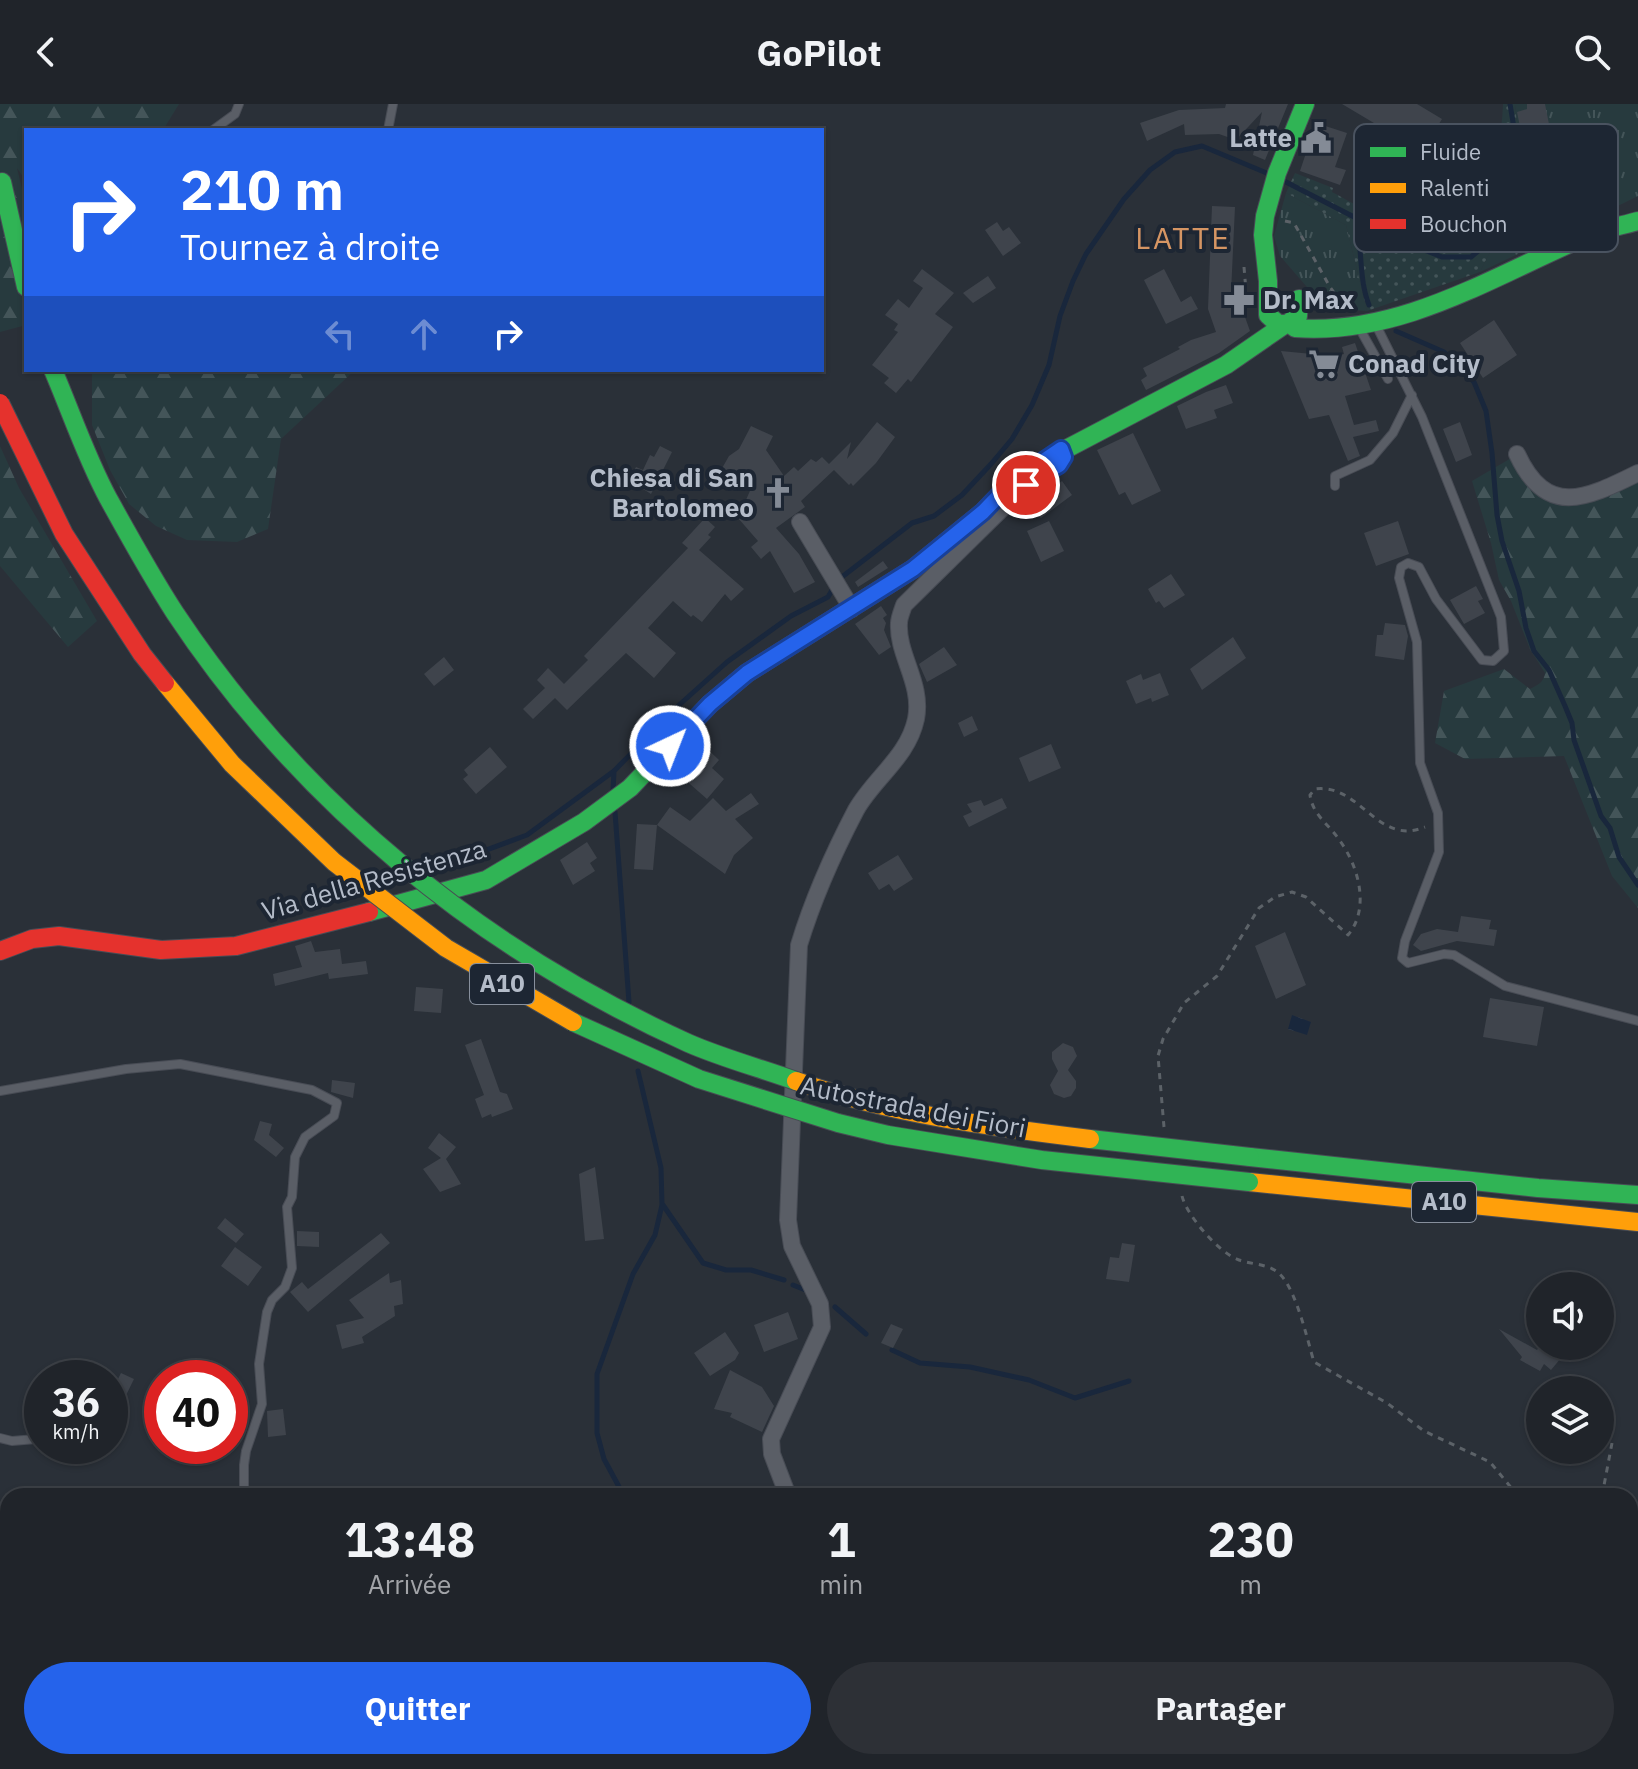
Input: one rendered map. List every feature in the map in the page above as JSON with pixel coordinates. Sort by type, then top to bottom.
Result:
[{"type":"main road","points":[[1305,104],[1283,159],[1272,209],[1263,229],[1262,251],[1268,289],[1277,318],[1295,328],[1361,326],[1459,296],[1552,252]]},
{"type":"main road","points":[[2,182],[24,278]]},
{"type":"main road","points":[[1618,227],[1638,221]]},
{"type":"main road","points":[[1262,251],[1295,295],[1321,316],[1361,326]]},
{"type":"main road","points":[[1277,318],[1274,292],[1295,295]]},
{"type":"main road","points":[[1277,318],[1300,311],[1295,295]]},
{"type":"main road","name":"Via della Resistenza","points":[[0,951],[32,939],[59,936],[161,950],[236,946],[486,880],[513,866],[630,788],[710,704],[747,673],[913,569],[983,512],[1011,483],[1061,449],[1192,384],[1265,338],[1277,318]]},
{"type":"main road","name":"Autostrada dei Fiori","points":[[54,372],[69,414],[102,485],[150,575],[231,692],[291,763],[360,833],[473,922],[537,964],[667,1034],[747,1066],[817,1089],[893,1108],[1005,1129],[1538,1188],[1638,1195]]},
{"type":"main road","name":"Autostrada dei Fiori","points":[[0,403],[56,521],[93,583],[136,649],[233,766],[342,871],[442,947],[596,1035],[667,1067],[756,1100],[840,1124],[933,1143],[1034,1158],[1638,1222]]},
{"type":"street","points":[[785,1488],[772,1454],[771,1439],[822,1327],[820,1304],[792,1246],[788,1220],[799,945],[857,807],[905,747],[916,718],[916,695],[899,623],[904,605],[1026,485],[1059,465],[1064,457],[1061,449]]},
{"type":"street","points":[[1517,454],[1532,480],[1561,499],[1577,498],[1638,473]]},
{"type":"street","points":[[800,522],[852,609]]},
{"type":"lane","points":[[216,128],[235,114],[239,104]]},
{"type":"lane","points":[[388,128],[393,104]]},
{"type":"lane","points":[[1361,326],[1388,379]]},
{"type":"lane","points":[[1361,326],[1412,395],[1501,617],[1505,642],[1504,651],[1493,661],[1482,660],[1436,599],[1419,567],[1408,563],[1401,567],[1399,578],[1417,642],[1420,763],[1438,813],[1439,852],[1405,941],[1402,958],[1408,963],[1444,954],[1454,955],[1505,986],[1638,1021]]},
{"type":"lane","points":[[1335,486],[1335,476],[1370,460],[1393,433],[1412,395]]},
{"type":"lane","points":[[0,1091],[126,1069],[180,1064],[312,1090],[337,1103],[334,1116],[305,1137],[295,1157],[292,1197],[287,1207],[292,1268],[285,1287],[272,1300],[267,1312],[259,1364],[262,1404],[246,1451],[245,1488]]},
{"type":"lane","points":[[0,1438],[24,1440]]},
{"type":"path","points":[[1272,209],[1294,223],[1330,287],[1361,326]]},
{"type":"path","points":[[1165,1128],[1158,1056],[1163,1039],[1184,1003],[1217,976],[1259,908],[1275,897],[1292,892],[1306,897],[1348,935],[1358,923],[1360,895],[1356,872],[1341,842],[1312,808],[1310,795],[1315,789],[1325,788],[1345,795],[1391,829],[1410,833],[1428,826],[1438,813]]},
{"type":"path","points":[[1180,1189],[1184,1204],[1218,1246],[1236,1259],[1275,1270],[1289,1285],[1314,1362],[1387,1403],[1424,1431],[1490,1462],[1511,1488]]},
{"type":"path","points":[[1604,1488],[1608,1464]]},
{"type":"green space","points":[[0,104],[179,104],[164,128],[24,128],[24,178],[17,168],[24,198],[24,326],[0,332]]},
{"type":"green space","points":[[1503,104],[1515,104],[1517,124],[1501,124]]},
{"type":"green space","points":[[1515,104],[1638,104],[1638,196],[1618,206],[1618,124],[1517,124]]},
{"type":"green space","points":[[1295,173],[1333,188],[1332,192],[1354,204],[1354,252],[1490,252],[1480,272],[1367,311],[1346,225],[1286,193]]},
{"type":"green space","points":[[1286,193],[1346,225],[1367,311],[1337,309],[1307,287],[1280,256],[1274,236]]},
{"type":"green space","points":[[1490,252],[1522,252],[1480,272]]},
{"type":"green space","points":[[92,372],[353,372],[281,439],[268,529],[237,542],[187,540],[156,526],[129,504],[110,470],[92,425]]},
{"type":"green space","points":[[0,446],[19,488],[97,621],[68,647],[0,566]]},
{"type":"green space","points":[[1513,457],[1549,492],[1638,482],[1638,908],[1612,876],[1564,756],[1465,759],[1435,743],[1444,691],[1504,669],[1530,689],[1540,683],[1545,673],[1530,649],[1499,580],[1472,481]]},
{"type":"water","points":[[1292,1015],[1311,1022],[1307,1035],[1288,1029]]},
{"type":"building","points":[[1226,104],[1288,104],[1265,160],[1253,155],[1262,112],[1236,140],[1219,134],[1185,135],[1184,124],[1147,141],[1140,123],[1179,110],[1225,108]]},
{"type":"building","points":[[1342,104],[1417,104],[1442,119],[1439,124],[1376,124]]},
{"type":"building","points":[[1527,104],[1545,104],[1549,124],[1519,124],[1517,112],[1527,109]]},
{"type":"building","points":[[1316,123],[1347,133],[1335,167],[1346,170],[1340,185],[1300,171]]},
{"type":"building","points":[[1212,206],[1235,207],[1231,293],[1236,292],[1250,331],[1219,353],[1146,390],[1141,380],[1147,376],[1143,368],[1191,340],[1216,332],[1208,309]]},
{"type":"building","points":[[997,222],[1003,231],[1009,227],[1021,243],[1003,256],[985,230]]},
{"type":"building","points":[[922,269],[954,293],[935,314],[953,327],[911,382],[908,379],[896,393],[884,383],[889,378],[872,365],[898,332],[894,330],[898,324],[885,315],[898,299],[909,308],[923,288],[913,281]]},
{"type":"building","points":[[1164,269],[1181,302],[1191,296],[1198,309],[1166,324],[1144,280]]},
{"type":"building","points":[[988,276],[996,288],[973,303],[963,293]]},
{"type":"building","points":[[1494,320],[1517,355],[1483,378],[1460,343]]},
{"type":"building","points":[[1355,343],[1371,390],[1345,396],[1354,425],[1376,420],[1379,431],[1353,437],[1360,456],[1348,461],[1329,415],[1309,419],[1281,351],[1312,354],[1314,360],[1344,354],[1342,347]]},
{"type":"building","points":[[1226,385],[1233,403],[1214,410],[1217,418],[1186,429],[1177,406]]},
{"type":"building","points":[[877,422],[895,437],[876,463],[853,486],[834,470],[801,501],[805,507],[776,528],[799,554],[815,582],[794,593],[770,551],[761,559],[751,547],[758,541],[738,518],[753,484],[721,470],[729,456],[739,449],[751,426],[773,436],[766,450],[784,476],[794,467],[798,471],[811,459],[816,462],[822,457],[829,464],[851,442],[847,459]]},
{"type":"building","points":[[1460,422],[1472,455],[1456,462],[1443,429]]},
{"type":"building","points":[[1133,433],[1161,491],[1132,505],[1125,492],[1119,495],[1097,450]]},
{"type":"building","points":[[660,446],[672,452],[651,494],[629,480],[636,467],[643,470],[650,455],[654,457]]},
{"type":"building","points":[[1062,481],[1072,495],[1041,518],[1028,507]]},
{"type":"building","points":[[705,518],[715,527],[708,535],[711,537],[699,550],[744,589],[731,601],[725,594],[702,622],[693,615],[691,617],[673,601],[648,628],[676,653],[654,678],[626,653],[567,710],[555,698],[533,719],[523,709],[545,688],[537,680],[548,668],[564,684],[588,660],[584,656],[688,548],[682,543]]},
{"type":"building","points":[[1049,521],[1064,551],[1041,562],[1027,531]]},
{"type":"building","points":[[1398,521],[1409,554],[1376,566],[1364,533]]},
{"type":"building","points":[[883,561],[888,568],[858,587],[855,582]]},
{"type":"building","points":[[1171,574],[1185,595],[1164,608],[1159,601],[1156,603],[1148,589]]},
{"type":"building","points":[[1476,586],[1483,599],[1478,601],[1485,613],[1464,624],[1450,600]]},
{"type":"building","points":[[881,606],[887,615],[883,618],[886,623],[884,630],[891,647],[879,655],[855,624]]},
{"type":"building","points":[[1385,623],[1405,625],[1408,636],[1404,660],[1375,656],[1377,635],[1383,635]]},
{"type":"building","points":[[1233,637],[1246,658],[1202,690],[1190,669]]},
{"type":"building","points":[[944,647],[957,665],[927,682],[919,664]]},
{"type":"building","points":[[444,657],[454,670],[434,686],[424,674]]},
{"type":"building","points":[[1160,673],[1169,695],[1136,704],[1126,681],[1141,674],[1143,680]]},
{"type":"building","points":[[972,716],[978,730],[964,737],[958,723]]},
{"type":"building","points":[[698,740],[719,760],[712,768],[724,779],[707,799],[674,770]]},
{"type":"building","points":[[1051,744],[1061,768],[1029,782],[1019,758]]},
{"type":"building","points":[[490,747],[507,767],[476,794],[463,779],[468,775],[464,770]]},
{"type":"building","points":[[751,793],[759,804],[735,819],[753,838],[734,855],[725,874],[657,825],[670,807],[690,821],[713,798],[726,811]]},
{"type":"building","points":[[1002,798],[1007,808],[969,827],[963,816],[972,812],[967,804],[981,800],[984,806]]},
{"type":"building","points":[[637,824],[657,825],[653,870],[634,869]]},
{"type":"building","points":[[587,842],[597,858],[590,863],[595,871],[573,885],[560,860]]},
{"type":"building","points":[[898,855],[913,879],[894,891],[889,884],[879,890],[868,873]]},
{"type":"building","points":[[1461,916],[1491,920],[1489,929],[1497,930],[1494,946],[1457,941],[1421,951],[1413,945],[1421,934],[1437,929],[1458,932]]},
{"type":"building","points":[[1285,932],[1306,985],[1276,999],[1255,946]]},
{"type":"building","points":[[311,941],[315,952],[340,949],[342,964],[366,961],[368,974],[329,979],[328,973],[275,986],[273,974],[302,967],[295,946]]},
{"type":"building","points":[[416,987],[443,989],[441,1013],[414,1011]]},
{"type":"building","points":[[1490,998],[1544,1007],[1537,1046],[1483,1037]]},
{"type":"building","points":[[481,1039],[500,1092],[507,1094],[513,1109],[482,1118],[475,1099],[484,1095],[465,1045]]},
{"type":"building","points":[[1063,1043],[1073,1047],[1077,1056],[1068,1070],[1076,1081],[1076,1088],[1071,1096],[1064,1098],[1054,1094],[1050,1085],[1058,1071],[1052,1052]]},
{"type":"building","points":[[332,1080],[355,1083],[353,1098],[331,1092]]},
{"type":"building","points":[[260,1121],[272,1124],[269,1135],[284,1148],[276,1157],[254,1140]]},
{"type":"building","points":[[439,1133],[456,1147],[446,1159],[461,1184],[440,1192],[423,1169],[441,1158],[428,1148]]},
{"type":"building","points":[[595,1167],[604,1239],[585,1241],[579,1174]]},
{"type":"building","points":[[225,1218],[244,1234],[236,1243],[217,1228]]},
{"type":"building","points":[[297,1231],[319,1232],[319,1247],[297,1246]]},
{"type":"building","points":[[381,1233],[390,1243],[308,1312],[290,1292],[302,1282],[308,1289]]},
{"type":"building","points":[[1122,1243],[1135,1245],[1129,1282],[1106,1279],[1110,1257],[1119,1258]]},
{"type":"building","points":[[235,1247],[262,1267],[248,1286],[221,1266]]},
{"type":"building","points":[[389,1273],[390,1283],[401,1280],[403,1304],[394,1306],[395,1316],[362,1337],[364,1343],[342,1349],[336,1325],[364,1318],[349,1300]]},
{"type":"building","points":[[788,1312],[798,1339],[764,1352],[754,1325]]},
{"type":"building","points":[[891,1324],[903,1329],[893,1348],[881,1343]]},
{"type":"building","points":[[1499,1329],[1526,1344],[1526,1360],[1559,1360],[1551,1370],[1544,1364],[1540,1371],[1520,1360],[1522,1357]]},
{"type":"building","points":[[725,1332],[739,1353],[735,1360],[710,1376],[694,1353]]},
{"type":"building","points":[[730,1370],[762,1387],[774,1406],[762,1432],[730,1417],[732,1413],[714,1409]]},
{"type":"building","points":[[128,1376],[134,1379],[128,1391]]},
{"type":"building","points":[[283,1409],[286,1435],[268,1437],[267,1411]]},
{"type":"waterway","points":[[1510,104],[1513,124]]},
{"type":"waterway","points":[[678,706],[727,662],[791,616],[828,597],[838,580],[912,523],[934,516],[962,495],[991,464],[1012,439],[1032,405],[1049,365],[1060,316],[1086,254],[1124,199],[1150,170],[1175,152],[1202,146],[1269,174]]},
{"type":"waterway","points":[[1282,180],[1354,217]]},
{"type":"waterway","points":[[1360,252],[1369,305]]},
{"type":"waterway","points":[[1429,252],[1442,257],[1471,257],[1477,252]]},
{"type":"waterway","points":[[1396,331],[1444,352],[1474,382],[1486,411],[1497,515],[1502,541],[1519,591],[1526,628],[1534,651],[1549,670],[1572,723],[1574,740],[1601,816],[1610,828],[1619,857],[1638,885]]},
{"type":"waterway","points":[[427,872],[527,835],[614,771],[673,711]]},
{"type":"waterway","points":[[613,791],[614,771]]},
{"type":"waterway","points":[[615,812],[629,1002]]},
{"type":"waterway","points":[[620,1488],[604,1459],[597,1433],[597,1374],[633,1274],[655,1235],[662,1205],[661,1168],[638,1071]]},
{"type":"waterway","points":[[663,1205],[703,1263],[726,1270],[751,1270],[784,1280]]},
{"type":"waterway","points":[[793,1285],[808,1291]]},
{"type":"waterway","points":[[835,1307],[866,1334]]},
{"type":"waterway","points":[[892,1350],[920,1363],[970,1367],[1029,1380],[1075,1398],[1129,1381]]},
{"type":"traffic: fast","points":[[1299,299],[1298,316],[1287,324],[1278,324],[1268,315],[1263,235],[1277,173],[1305,104]]},
{"type":"traffic: fast","points":[[2,182],[24,278]]},
{"type":"traffic: fast","points":[[1618,226],[1638,221]]},
{"type":"traffic: fast","points":[[1290,323],[1295,328],[1334,328],[1372,323],[1409,313],[1552,252]]},
{"type":"traffic: fast","points":[[369,912],[486,880],[584,822],[630,788],[710,704],[747,673],[913,569],[983,512],[1030,468],[1226,365],[1284,325]]},
{"type":"traffic: fast","points":[[54,372],[100,482],[175,613],[225,682],[279,747],[338,808],[401,864],[468,916],[538,963],[688,1043],[796,1081]]},
{"type":"traffic: fast","points":[[573,1022],[699,1079],[838,1123],[888,1135],[1042,1160],[1249,1182]]},
{"type":"traffic: fast","points":[[1090,1139],[1250,1157]]},
{"type":"traffic: fast","points":[[1250,1157],[1538,1188],[1638,1195]]},
{"type":"traffic: slow","points":[[165,683],[232,764],[334,862],[446,948],[573,1022]]},
{"type":"traffic: slow","points":[[796,1081],[904,1111],[1090,1139]]},
{"type":"traffic: slow","points":[[1249,1182],[1638,1222]]},
{"type":"traffic: jam","points":[[0,403],[64,534],[142,654],[165,683]]},
{"type":"traffic: jam","points":[[0,951],[32,939],[59,936],[161,950],[236,946],[369,912]]},
{"type":"place","name":"Latte","points":[[1316,138]]},
{"type":"place","name":"Dr. Max","points":[[1239,300]]},
{"type":"place","name":"Conad City","points":[[1324,364]]},
{"type":"place","name":"Chiesa di San Bartolomeo","points":[[778,493]]},
{"type":"district","name":"LATTE","points":[[1183,239]]},
{"type":"route","points":[[670,746],[710,704],[747,673],[913,569],[983,512],[1011,483],[1061,449],[1064,457],[1059,465],[1026,485]]}]
